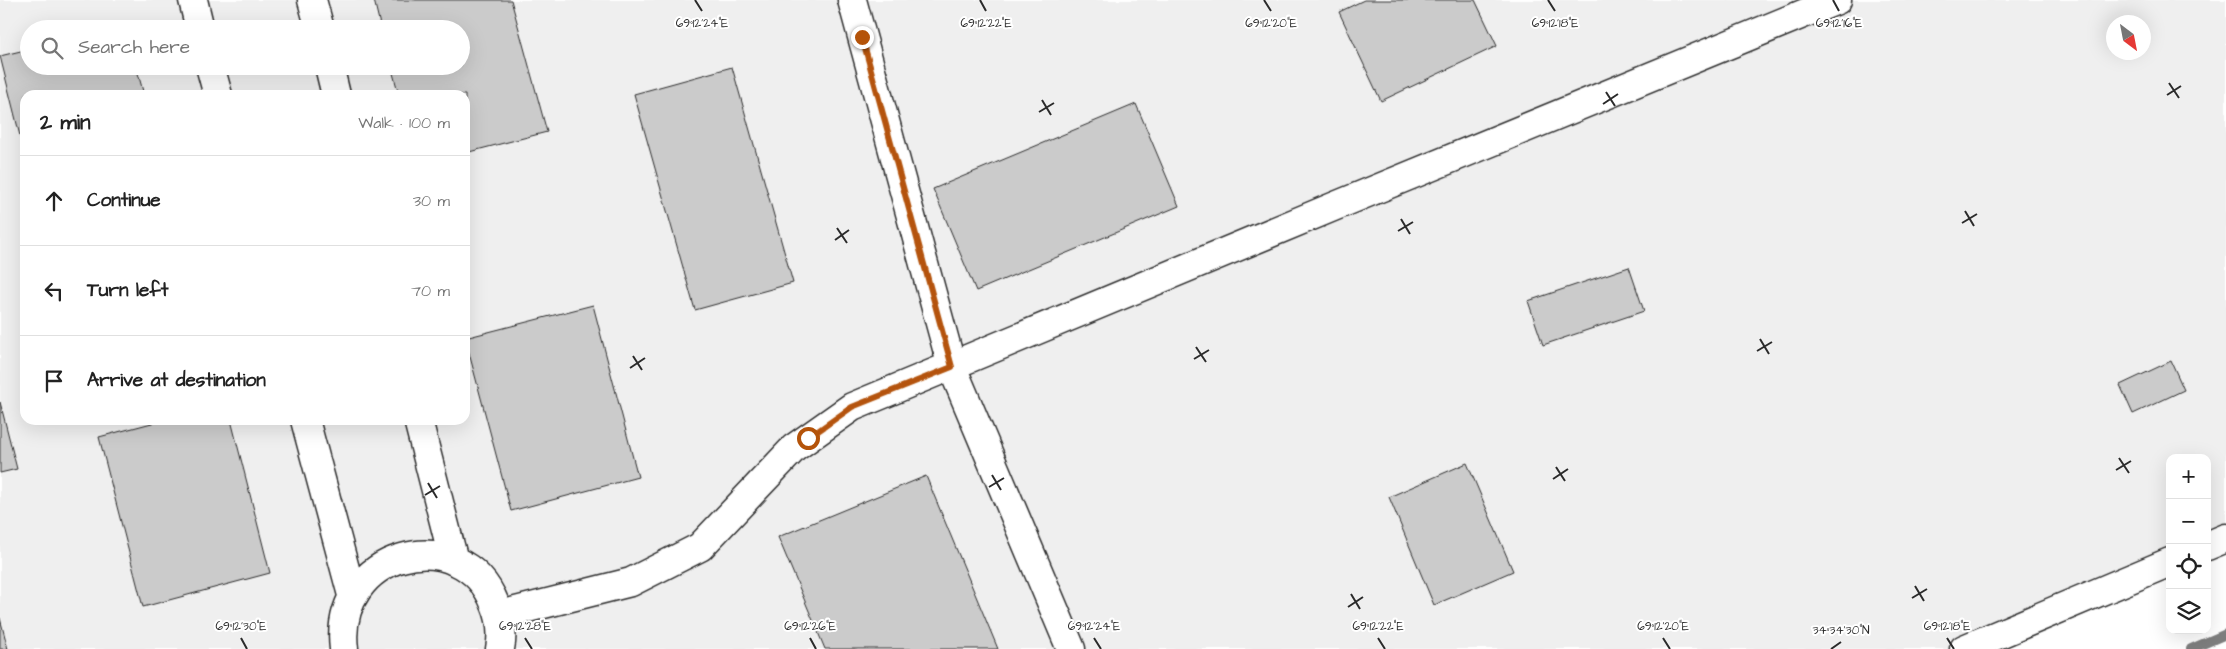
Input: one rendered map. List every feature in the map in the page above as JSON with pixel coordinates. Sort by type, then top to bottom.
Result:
[{"type":"lane","points":[[193,0],[198,20]]},
{"type":"lane","points":[[312,0],[318,20]]},
{"type":"lane","points":[[852,0],[952,367],[1071,649]]},
{"type":"lane","points":[[500,615],[632,582],[700,547],[794,448],[852,407],[1837,0]]},
{"type":"lane","points":[[212,75],[217,90]]},
{"type":"lane","points":[[331,75],[335,90]]},
{"type":"lane","points":[[306,425],[352,595]]},
{"type":"lane","points":[[419,425],[454,561]]},
{"type":"lane","points":[[2211,544],[2226,538]]},
{"type":"lane","points":[[344,649],[342,634],[345,614],[352,595],[366,576],[386,563],[408,556],[431,555],[454,561],[475,574],[491,592],[500,615],[502,639],[500,649]]},
{"type":"lane","points":[[1964,649],[2166,564]]},
{"type":"shaded area","points":[[0,0],[2226,0],[2226,543],[2211,549],[2211,454],[2166,454],[2166,569],[1980,649],[0,649]]},
{"type":"building","points":[[374,0],[511,0],[547,132],[470,152],[470,90],[398,90],[393,75],[470,75],[470,20],[379,20]]},
{"type":"building","points":[[1364,0],[1475,0],[1497,46],[1381,101],[1339,12]]},
{"type":"building","points":[[20,51],[20,75],[138,75],[143,90],[20,90],[20,136],[0,56]]},
{"type":"building","points":[[732,67],[793,283],[695,310],[634,94]]},
{"type":"building","points":[[1136,104],[1179,206],[976,291],[933,189]]},
{"type":"building","points":[[1629,267],[1644,311],[1543,345],[1528,301]]},
{"type":"building","points":[[593,305],[638,477],[511,511],[470,357],[470,337]]},
{"type":"building","points":[[2171,361],[2184,390],[2133,414],[2120,385]]},
{"type":"building","points":[[0,402],[17,469],[0,473]]},
{"type":"building","points":[[144,425],[232,425],[270,573],[143,607],[99,437]]},
{"type":"building","points":[[1467,463],[1513,571],[1434,605],[1389,497]]},
{"type":"building","points":[[926,476],[998,649],[825,649],[778,537]]},
{"type":"building","points":[[0,618],[8,649],[0,649]]},
{"type":"waterway","points":[[2191,649],[2226,634]]},
{"type":"route","points":[[808,438],[852,407],[952,367],[862,37]]}]
